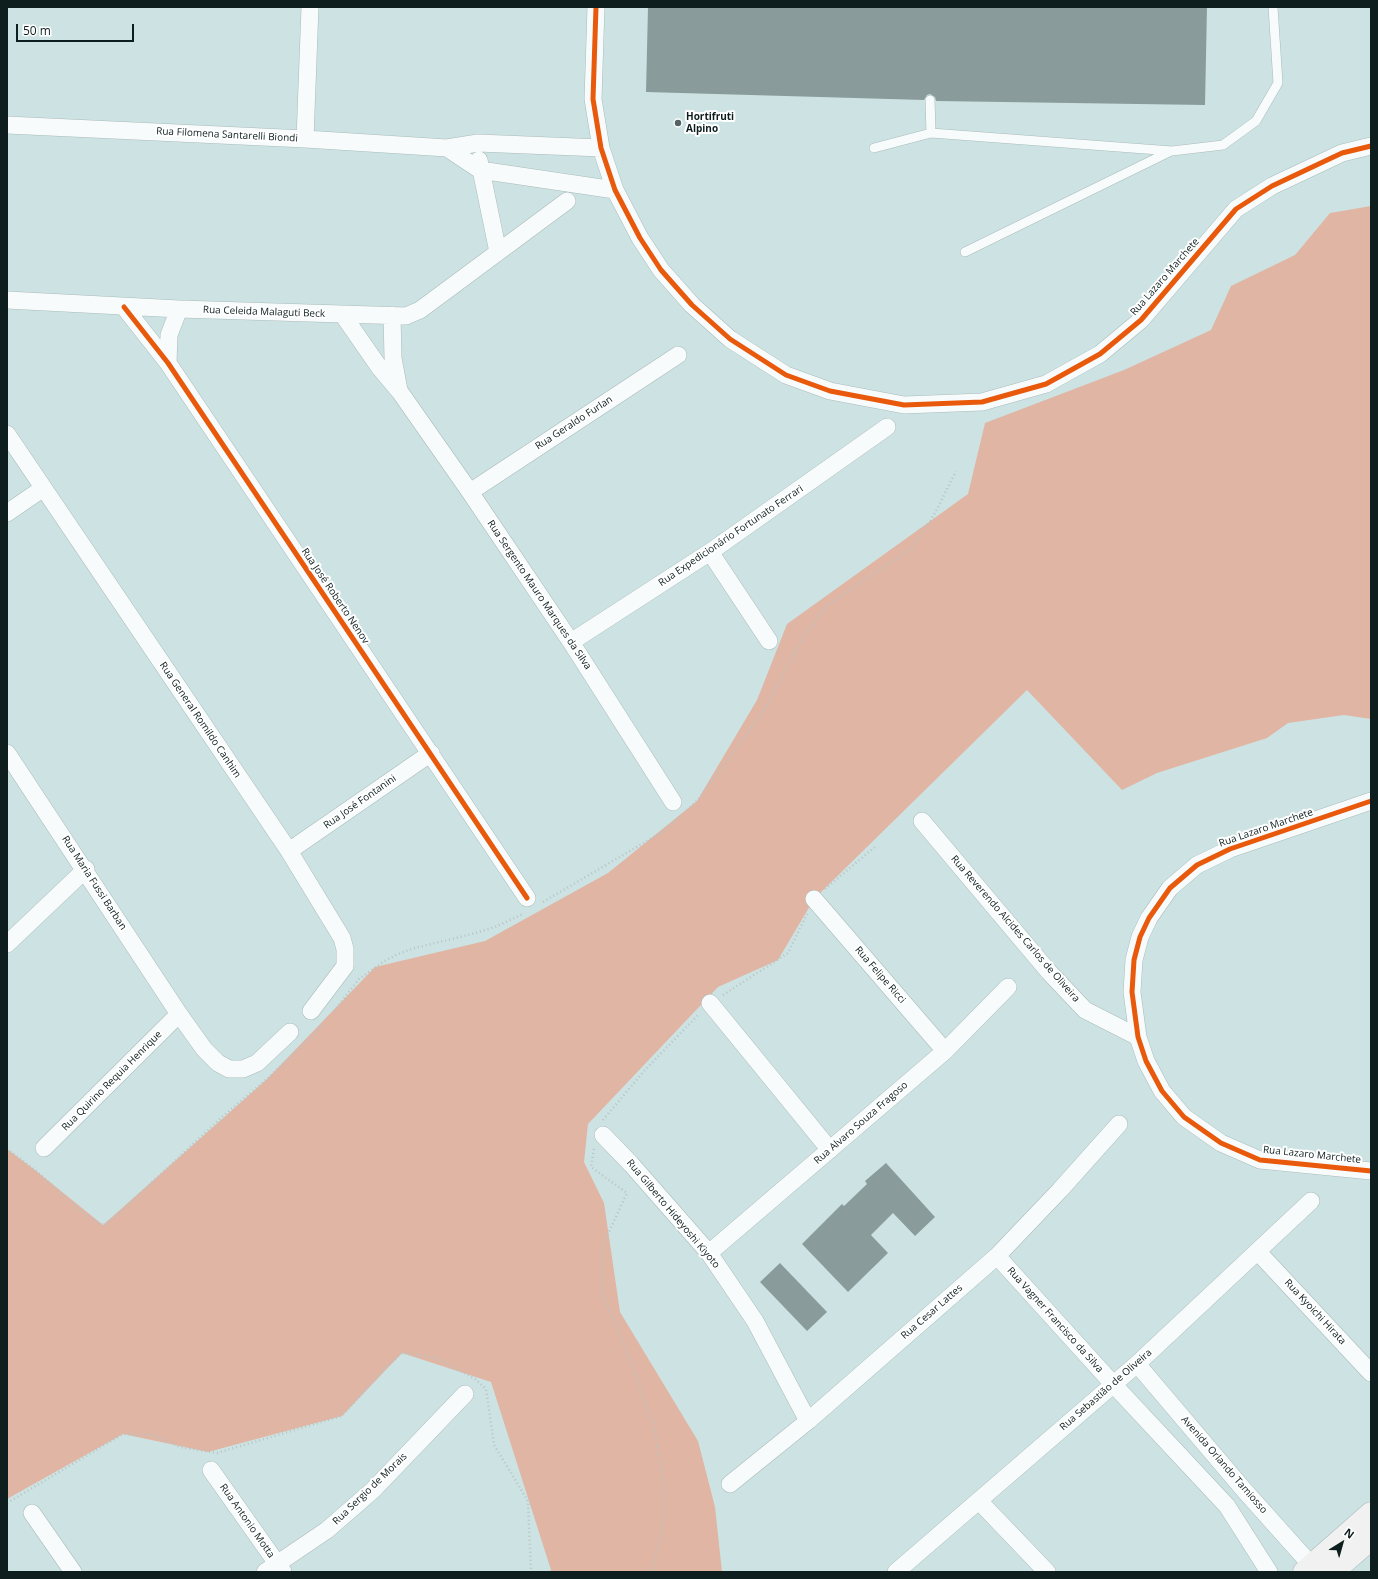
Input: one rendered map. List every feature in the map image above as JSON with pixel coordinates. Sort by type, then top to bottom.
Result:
[{"type":"main road","points":[[1308,1569],[1371,1513]]},
{"type":"main road","points":[[1333,1572],[1371,1540]]},
{"type":"street","points":[[305,139],[310,7]]},
{"type":"street","name":"Rua Lazaro Marchete","points":[[596,7],[593,99],[601,148],[615,190],[640,238],[660,270],[692,305],[730,339],[786,375],[830,391],[904,404],[982,402],[1046,384],[1100,354],[1141,320],[1236,208],[1272,186],[1342,153],[1371,146]]},
{"type":"street","name":"Rua Filomena Santarelli Biondi","points":[[7,125],[305,139],[447,148],[478,143],[601,148]]},
{"type":"street","points":[[478,143],[480,170],[498,252]]},
{"type":"street","points":[[447,148],[480,170],[615,190]]},
{"type":"street","name":"Rua Celeida Malaguti Beck","points":[[8,300],[124,307],[406,316],[420,310],[567,201]]},
{"type":"street","name":"Rua José Roberto Nenov","points":[[124,307],[168,363],[531,905]]},
{"type":"street","points":[[168,363],[169,335],[179,309]]},
{"type":"street","name":"Rua Sergento Mauro Marques da Silva","points":[[344,314],[379,367],[400,392],[470,492],[571,642],[680,810]]},
{"type":"street","name":"Rua Sergento Mauro Marques da Silva","points":[[392,315],[393,358],[400,392]]},
{"type":"street","name":"Rua Geraldo Furlan","points":[[470,492],[678,355]]},
{"type":"street","name":"Rua Expedicionário Fortunato Ferrari","points":[[571,642],[710,552],[887,427]]},
{"type":"street","name":"Rua General Romildo Canhim","points":[[7,434],[42,488],[289,851],[329,915],[345,949],[345,966],[311,1011]]},
{"type":"street","points":[[7,513],[42,488]]},
{"type":"street","points":[[710,552],[769,641]]},
{"type":"street","name":"Rua Maria Fussi Barban","points":[[7,753],[86,869],[179,1014]]},
{"type":"street","name":"Rua José Fontanini","points":[[289,851],[431,754]]},
{"type":"street","name":"Rua Lazaro Marchete","points":[[1371,801],[1230,849],[1197,864],[1170,888],[1149,918],[1140,937],[1134,960],[1132,992],[1138,1037],[1146,1061],[1162,1091],[1184,1116],[1221,1143],[1260,1160],[1371,1171]]},
{"type":"street","name":"Rua Reverendo Alcides Carlos de Oliveira","points":[[922,821],[1044,966],[1085,1010],[1138,1037]]},
{"type":"street","points":[[7,944],[86,869]]},
{"type":"street","name":"Rua Felipe Ricci","points":[[814,899],[945,1051]]},
{"type":"street","name":"Rua Alvaro Souza Fragoso","points":[[709,1253],[945,1051],[1008,987]]},
{"type":"street","points":[[710,1002],[830,1150]]},
{"type":"street","points":[[179,1014],[204,1049],[218,1063],[229,1069],[243,1069],[257,1063],[290,1032]]},
{"type":"street","name":"Rua Quirino Requia Henrique","points":[[44,1148],[179,1014]]},
{"type":"street","name":"Rua Cesar Lattes","points":[[730,1484],[808,1421],[997,1256],[1060,1190],[1119,1124]]},
{"type":"street","name":"Rua Gilberto Hideyoshi Kiyoto","points":[[599,1135],[631,1164],[709,1253],[755,1321],[808,1421]]},
{"type":"street","name":"Rua Sebastião de Oliveira","points":[[896,1572],[1137,1364],[1311,1201]]},
{"type":"street","name":"Rua Kyoichi Hirata","points":[[1258,1252],[1371,1373]]},
{"type":"street","name":"Rua Vagner Francisco da Silva","points":[[997,1256],[1113,1384]]},
{"type":"street","name":"Avenida Orlando Tamiosso","points":[[1137,1364],[1244,1490],[1308,1569]]},
{"type":"street","points":[[1113,1384],[1227,1506],[1269,1572]]},
{"type":"street","name":"Rua Sergio de Morais","points":[[275,1569],[327,1530],[373,1490],[465,1394]]},
{"type":"street","name":"Rua Antonio Motta","points":[[211,1470],[275,1569]]},
{"type":"street","points":[[979,1501],[1047,1572]]},
{"type":"street","points":[[32,1513],[72,1572]]},
{"type":"lane","points":[[874,148],[931,133],[1172,151],[1223,145],[1256,121],[1278,83],[1273,7]]},
{"type":"lane","points":[[930,100],[931,133]]},
{"type":"lane","points":[[965,252],[1172,151]]},
{"type":"path","points":[[7,1149],[35,1170],[89,1218],[103,1225],[116,1216],[222,1116],[267,1079],[314,1035],[359,979],[364,975],[398,954],[495,927],[531,905],[664,831],[680,810],[697,801],[763,712],[800,643],[826,606],[911,549],[934,515],[956,471]]},
{"type":"path","points":[[651,1572],[662,1536],[665,1493],[654,1426],[629,1357],[602,1293],[602,1248],[627,1193],[591,1167],[599,1135],[644,1071],[710,1002],[788,953],[814,899],[876,846]]},
{"type":"path","points":[[7,1503],[123,1434],[153,1435],[180,1447],[217,1453],[342,1416],[381,1372],[402,1353],[437,1358],[475,1379],[486,1389],[494,1445],[528,1502],[531,1572]]},
{"type":"shaded area","points":[[1371,206],[1371,719],[1344,715],[1288,723],[1267,738],[1157,773],[1122,790],[1027,690],[814,899],[778,960],[718,987],[588,1124],[584,1162],[604,1203],[620,1312],[698,1441],[715,1507],[722,1572],[549,1572],[551,1570],[491,1382],[402,1353],[342,1416],[208,1452],[123,1434],[7,1499],[7,1149],[103,1225],[267,1079],[375,967],[485,941],[608,873],[697,801],[757,700],[787,624],[968,494],[985,423],[1124,370],[1211,330],[1231,286],[1295,255],[1330,213]]},
{"type":"building","points":[[648,7],[1207,7],[1205,105],[936,101],[935,97],[930,94],[927,95],[924,100],[646,92]]},
{"type":"building","points":[[886,1163],[935,1217],[915,1236],[893,1213],[871,1235],[888,1253],[848,1292],[802,1244],[842,1204],[844,1206],[867,1184],[865,1181]]},
{"type":"building","points":[[780,1263],[827,1312],[807,1331],[760,1282]]},
{"type":"cycle path","points":[[596,7],[593,99],[601,148],[615,190],[640,238],[661,270],[692,305],[730,339],[786,375],[830,391],[904,405],[982,402],[1046,384],[1100,354],[1141,320],[1236,209],[1272,186],[1342,153],[1371,146]]},
{"type":"cycle path","points":[[124,307],[168,363],[527,898]]},
{"type":"cycle path","points":[[1371,801],[1230,849],[1197,865],[1170,888],[1149,918],[1140,937],[1134,960],[1132,992],[1138,1037],[1146,1061],[1162,1091],[1184,1117],[1221,1143],[1260,1160],[1371,1171]]},
{"type":"place","name":"Hortifruti Alpino","points":[[678,123]]}]
